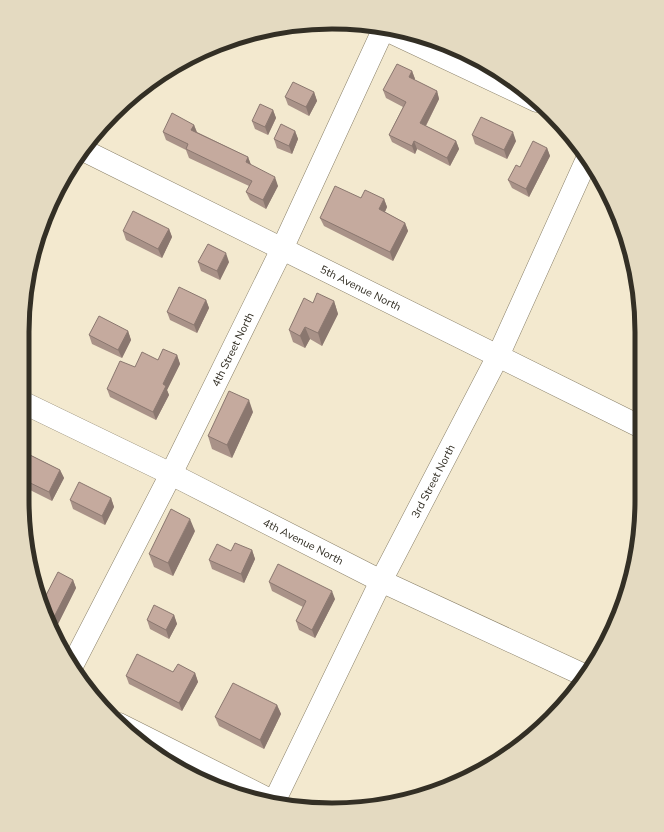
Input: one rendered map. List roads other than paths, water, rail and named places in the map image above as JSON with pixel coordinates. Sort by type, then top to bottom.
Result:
[{"type":"street","name":"4th Street North","points":[[75,660],[171,474],[282,248],[381,33]]},
{"type":"street","points":[[403,38],[513,89]]},
{"type":"street","name":"5th Avenue North","points":[[88,153],[635,424]]},
{"type":"street","name":"3rd Street North","points":[[276,798],[381,581],[498,356],[585,166]]},
{"type":"street","name":"4th Avenue North","points":[[29,405],[171,474],[381,581],[580,673]]},
{"type":"street","points":[[142,736],[258,794]]}]
